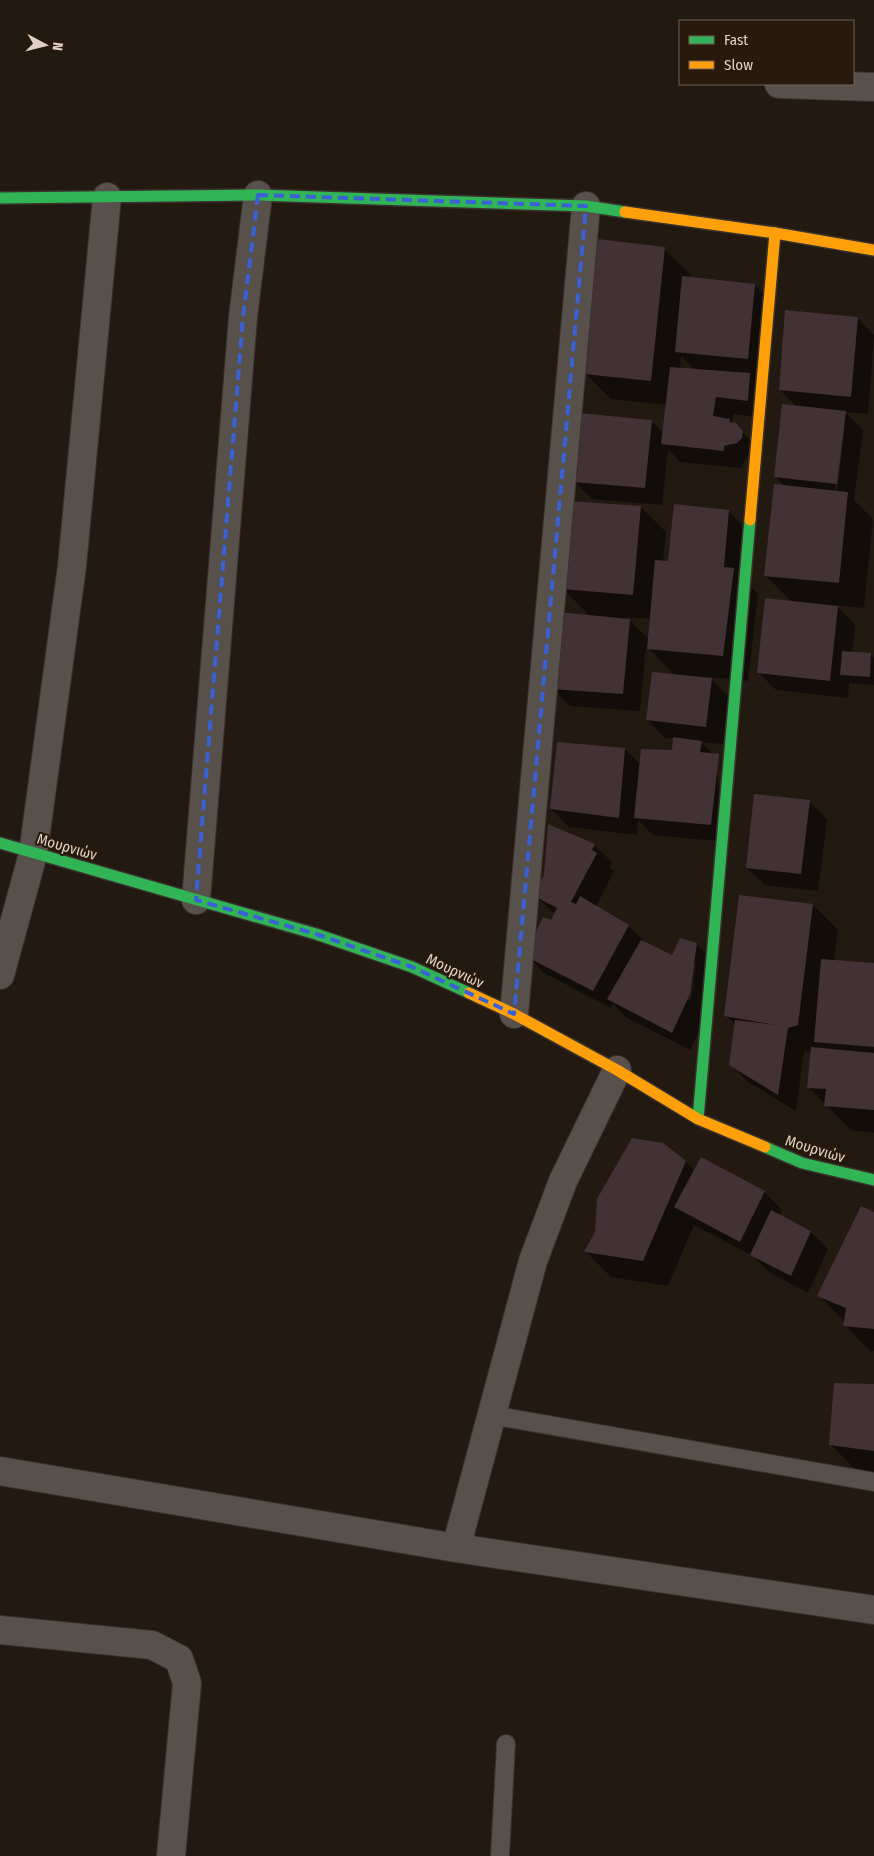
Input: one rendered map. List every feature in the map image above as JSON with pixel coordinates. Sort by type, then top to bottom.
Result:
[{"type":"main road","points":[[0,198],[258,195],[586,206],[874,250]]},
{"type":"main road","points":[[698,1119],[775,234]]},
{"type":"main road","name":"Μουρνιών","points":[[0,843],[316,934],[412,967],[514,1014],[617,1070],[698,1119],[802,1163],[874,1180]]},
{"type":"street","points":[[811,85],[874,87]]},
{"type":"street","points":[[196,900],[242,327],[258,195]]},
{"type":"street","points":[[0,975],[34,854],[72,566],[107,197]]},
{"type":"street","points":[[514,1014],[586,206]]},
{"type":"street","points":[[456,1548],[533,1261],[563,1181],[617,1070]]},
{"type":"street","points":[[0,1471],[456,1548],[874,1610]]},
{"type":"street","points":[[0,1630],[152,1645],[179,1659],[187,1683],[171,1856]]},
{"type":"lane","points":[[491,1414],[874,1482]]},
{"type":"lane","points":[[500,1856],[506,1744]]},
{"type":"highlighted area","points":[[258,195],[586,206],[514,1014],[412,967],[316,934],[196,900],[243,317]]},
{"type":"building","points":[[597,239],[665,247],[651,381],[584,374]]},
{"type":"building","points":[[682,276],[755,284],[748,359],[675,352]]},
{"type":"building","points":[[785,310],[858,317],[851,397],[779,390]]},
{"type":"building","points":[[670,367],[750,373],[748,401],[716,397],[713,416],[730,419],[729,422],[736,423],[743,431],[742,438],[737,443],[724,446],[724,451],[661,444]]},
{"type":"building","points":[[782,404],[846,411],[837,484],[774,477]]},
{"type":"building","points":[[579,413],[652,420],[645,488],[573,482]]},
{"type":"building","points":[[774,484],[848,492],[839,583],[764,576]]},
{"type":"building","points":[[568,501],[641,506],[633,595],[561,589]]},
{"type":"building","points":[[674,504],[729,510],[724,567],[734,568],[723,656],[647,649],[655,560],[668,561]]},
{"type":"building","points":[[765,598],[838,606],[830,681],[757,673]]},
{"type":"building","points":[[557,612],[630,619],[623,694],[551,689]]},
{"type":"building","points":[[842,651],[871,653],[870,677],[840,675]]},
{"type":"building","points":[[652,672],[712,678],[706,727],[646,720]]},
{"type":"building","points":[[673,737],[702,741],[700,752],[719,754],[711,825],[634,818],[641,749],[672,750]]},
{"type":"building","points":[[557,742],[625,748],[619,818],[550,809]]},
{"type":"building","points":[[754,794],[810,800],[801,874],[746,868]]},
{"type":"building","points":[[548,824],[595,844],[592,850],[597,853],[571,902],[576,904],[580,896],[629,925],[593,991],[525,956],[543,917],[551,920],[557,908],[532,895],[544,875]]},
{"type":"building","points":[[739,895],[813,904],[798,1025],[788,1028],[778,1095],[729,1065],[735,1020],[776,1025],[724,1016]]},
{"type":"building","points":[[680,938],[697,943],[690,994],[672,1033],[607,999],[641,940],[672,955]]},
{"type":"building","points":[[821,959],[874,963],[874,1047],[814,1042]]},
{"type":"building","points":[[811,1047],[874,1053],[874,1110],[824,1106],[826,1089],[807,1088]]},
{"type":"building","points":[[632,1138],[663,1143],[686,1161],[643,1261],[584,1252],[595,1232],[597,1199]]},
{"type":"building","points":[[701,1157],[765,1191],[740,1242],[674,1207]]},
{"type":"building","points":[[861,1206],[874,1212],[874,1329],[843,1326],[846,1308],[817,1296]]},
{"type":"building","points":[[771,1210],[811,1231],[791,1276],[750,1255]]},
{"type":"building","points":[[834,1383],[874,1384],[874,1451],[829,1445]]},
{"type":"traffic: fast","points":[[0,198],[258,195],[586,206],[625,212]]},
{"type":"traffic: fast","points":[[698,1119],[750,520]]},
{"type":"traffic: fast","points":[[0,843],[316,934],[412,967],[469,993]]},
{"type":"traffic: fast","points":[[765,1147],[802,1163],[874,1180]]},
{"type":"traffic: slow","points":[[625,212],[775,233],[874,250]]},
{"type":"traffic: slow","points":[[750,520],[775,233]]},
{"type":"traffic: slow","points":[[469,993],[514,1014],[617,1070],[698,1119],[765,1147]]}]
